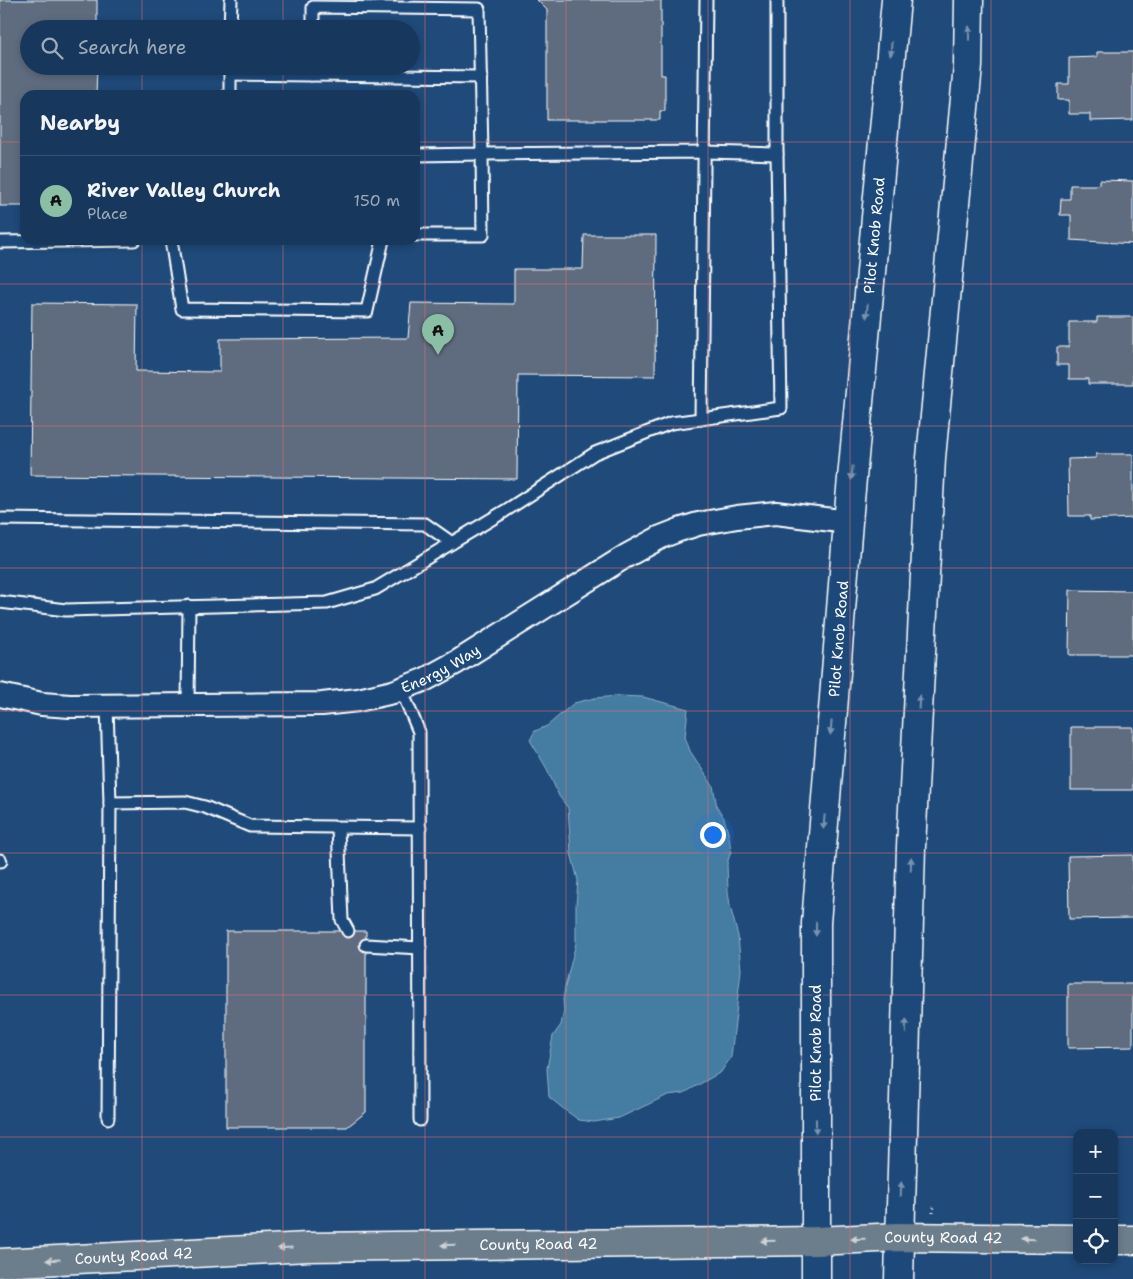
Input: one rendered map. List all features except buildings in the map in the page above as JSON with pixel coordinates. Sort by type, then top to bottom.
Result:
[{"type":"highway","name":"County Road 42","points":[[0,1263],[308,1247],[816,1241],[899,1237],[1073,1239]]},
{"type":"highway","points":[[1118,1240],[1133,1240]]},
{"type":"main road","name":"Pilot Knob Road","points":[[816,1279],[816,923],[848,522],[896,0]]},
{"type":"main road","points":[[899,1279],[911,847],[931,458],[968,66],[969,0]]},
{"type":"street","name":"Energy Way","points":[[0,695],[42,704],[107,706],[322,704],[358,700],[401,689],[426,679],[458,662],[626,556],[680,530],[698,524],[737,517],[776,513],[848,522]]},
{"type":"lane","points":[[230,20],[231,0]]},
{"type":"lane","points":[[701,419],[706,152],[706,0]]},
{"type":"lane","points":[[0,602],[66,610],[327,603],[375,589],[595,454],[671,423],[781,408],[777,154],[777,0]]},
{"type":"lane","points":[[313,20],[314,7],[479,9],[483,235],[420,235]]},
{"type":"lane","points":[[230,75],[230,90]]},
{"type":"lane","points":[[420,75],[481,77]]},
{"type":"lane","points":[[420,155],[706,152],[777,154]]},
{"type":"lane","points":[[0,242],[20,242]]},
{"type":"lane","points":[[172,245],[182,309],[367,311],[382,245]]},
{"type":"lane","points":[[0,519],[425,524],[452,543]]},
{"type":"lane","points":[[188,705],[189,606]]},
{"type":"lane","points":[[401,689],[419,732],[420,1120]]},
{"type":"lane","points":[[107,706],[110,803],[108,1118]]},
{"type":"lane","points":[[110,803],[185,802],[205,807],[250,826],[420,828]]},
{"type":"lane","points":[[338,828],[342,920],[348,931]]},
{"type":"lane","points":[[366,945],[420,948]]},
{"type":"water","points":[[618,696],[643,697],[688,709],[685,737],[690,751],[713,786],[717,807],[724,818],[729,836],[731,851],[727,864],[728,891],[738,936],[741,970],[731,1057],[721,1072],[684,1093],[668,1095],[619,1118],[594,1122],[579,1120],[549,1097],[547,1069],[553,1036],[561,1025],[564,1011],[565,987],[576,943],[578,880],[571,853],[568,808],[559,796],[547,769],[530,740],[535,731],[547,726],[574,703],[595,698]]},
{"type":"place","name":"River Valley Church","points":[[438,355]]}]
